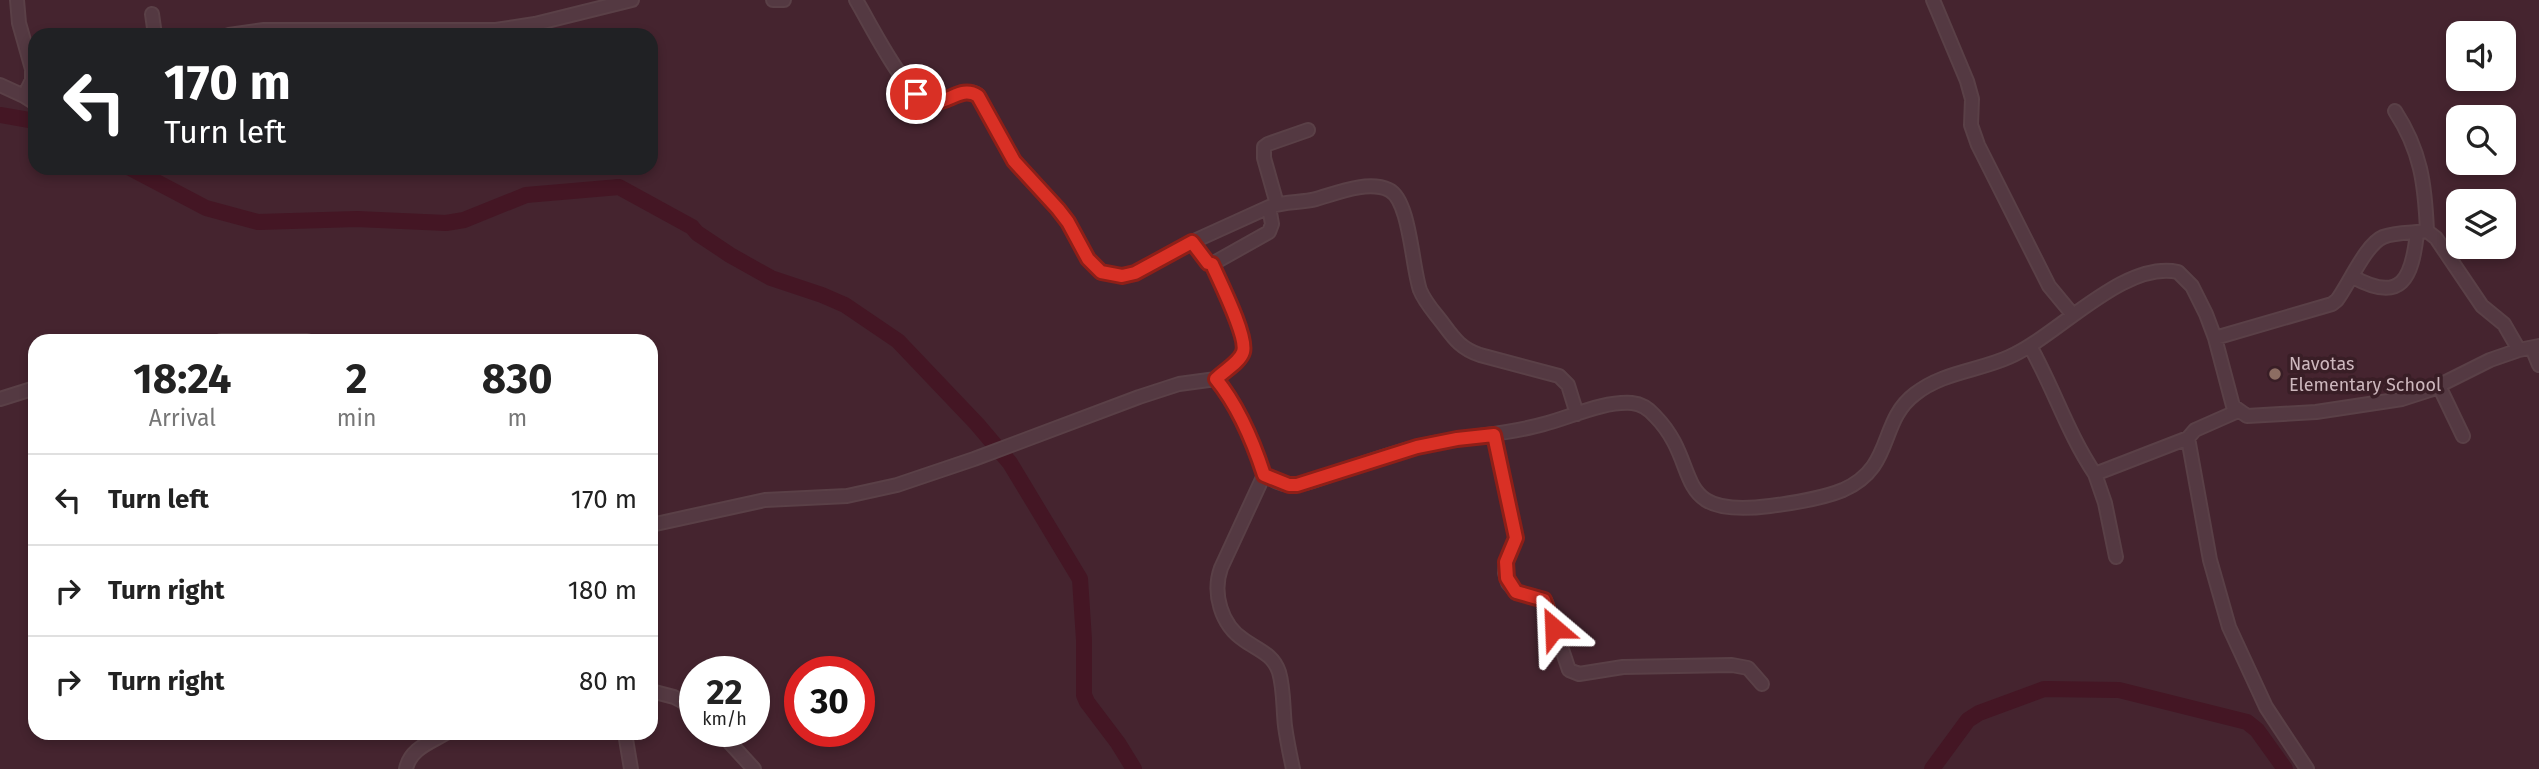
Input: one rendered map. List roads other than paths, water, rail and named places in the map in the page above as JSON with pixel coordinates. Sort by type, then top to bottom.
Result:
[{"type":"street","points":[[17,0],[19,23],[28,55]]},
{"type":"street","points":[[509,28],[632,0]]},
{"type":"street","points":[[773,0],[784,0]]},
{"type":"street","points":[[856,0],[893,64],[922,99],[935,103],[969,92],[978,96],[1014,161],[1058,209],[1088,259],[1101,272],[1122,276],[1135,273],[1192,242],[1273,206],[1298,203],[1362,187],[1391,190],[1405,211],[1413,264],[1424,297],[1457,342],[1468,351],[1559,376],[1568,385],[1577,414]]},
{"type":"street","points":[[1933,0],[1967,81],[1972,99],[1971,125],[1978,145],[2049,286],[2073,315]]},
{"type":"street","points":[[152,14],[154,28]]},
{"type":"street","points":[[0,85],[28,98]]},
{"type":"street","points":[[2353,277],[2371,286],[2384,288],[2401,284],[2410,274],[2422,232],[2423,173],[2413,145],[2395,111]]},
{"type":"street","points":[[1212,264],[1269,232],[1273,206],[1264,147],[1308,130]]},
{"type":"street","points":[[2215,338],[2332,304],[2379,239],[2422,232],[2436,238],[2482,306],[2530,348],[2539,365]]},
{"type":"street","points":[[658,523],[765,500],[846,496],[869,492],[974,459],[1179,384],[1216,379],[1239,358],[1244,345],[1212,264],[1208,263],[1192,242]]},
{"type":"street","points":[[1264,475],[1289,485],[1297,485],[1417,447],[1543,425],[1577,414],[1630,403],[1640,404],[1649,410],[1669,432],[1676,443],[1689,481],[1704,499],[1717,506],[1730,508],[1749,509],[1780,505],[1832,493],[1858,482],[1880,458],[1896,415],[1914,394],[1939,380],[2008,358],[2030,346],[2073,315],[2148,272],[2178,272],[2192,286],[2215,338],[2233,406],[2252,416],[2371,405],[2409,397],[2439,386],[2479,365],[2530,348]]},
{"type":"street","points":[[2030,346],[2056,393],[2074,440],[2095,474],[2105,503],[2116,557]]},
{"type":"street","points":[[1216,379],[1233,401],[1264,475],[1221,568],[1218,595],[1222,614],[1233,630],[1269,656],[1278,670],[1293,769]]},
{"type":"street","points":[[2439,386],[2463,436]]},
{"type":"street","points":[[0,399],[28,390]]},
{"type":"street","points":[[2095,474],[2188,438],[2200,428],[2238,411]]},
{"type":"street","points":[[1494,435],[1516,538],[1506,562],[1507,578],[1516,592],[1545,602],[1569,670],[1579,674],[1623,667],[1732,664],[1752,671],[1762,684]]},
{"type":"street","points":[[2188,438],[2210,560],[2229,627],[2266,707],[2307,769]]},
{"type":"street","points":[[658,693],[679,699]]},
{"type":"street","points":[[406,769],[409,758],[434,740]]},
{"type":"street","points":[[626,740],[631,769]]},
{"type":"street","points":[[734,747],[754,769]]},
{"type":"waterway","points":[[0,115],[28,120]]},
{"type":"waterway","points":[[143,175],[206,208],[258,222],[357,219],[446,223],[464,220],[526,195],[619,187],[692,227],[730,255],[771,278],[845,305],[898,341],[1010,463],[1080,579],[1084,695],[1134,769]]},
{"type":"waterway","points":[[1932,769],[1968,720],[1979,713],[2044,689],[2119,690],[2247,722],[2257,730],[2285,769]]},
{"type":"place","name":"Navotas Elementary School","points":[[2275,374]]}]
